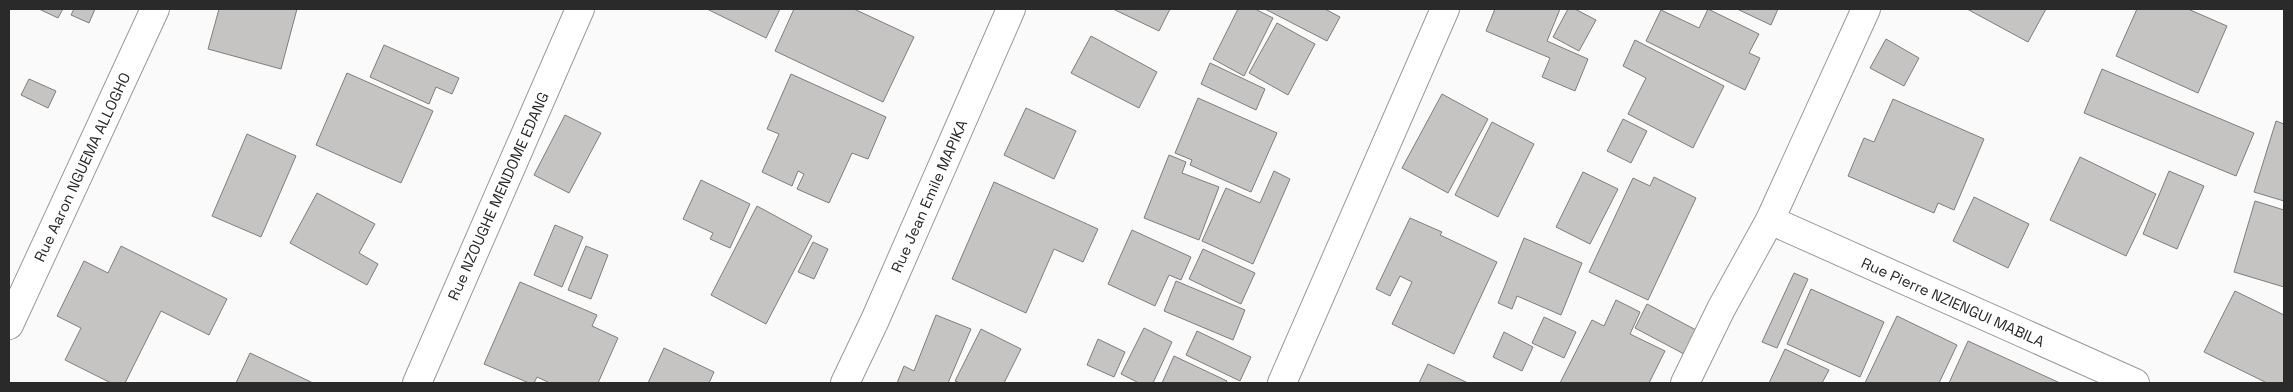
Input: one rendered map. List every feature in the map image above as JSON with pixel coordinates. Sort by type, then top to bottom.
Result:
[{"type":"street","name":"Rue Aaron NGUEMA ALLOGHO","points":[[9,325],[155,9]]},
{"type":"street","name":"Rue NZOUGHE MENDOME EDANG","points":[[417,383],[580,9]]},
{"type":"street","name":"Rue Jean Emile MAPIKA","points":[[846,383],[1011,9]]},
{"type":"street","points":[[1282,383],[1445,9]]},
{"type":"street","points":[[1684,383],[1720,309],[1770,220],[1866,9]]},
{"type":"street","name":"Rue Pierre NZIENGUI MABILA","points":[[1770,220],[2135,383]]},
{"type":"building","points":[[39,9],[63,9],[58,18]]},
{"type":"building","points":[[74,9],[95,9],[89,23],[71,15]]},
{"type":"building","points":[[219,9],[297,9],[281,69],[208,49]]},
{"type":"building","points":[[707,9],[780,9],[766,38]]},
{"type":"building","points":[[794,9],[854,9],[914,37],[883,102],[775,51]]},
{"type":"building","points":[[1113,9],[1170,9],[1159,31]]},
{"type":"building","points":[[1238,9],[1255,9],[1273,18],[1244,76],[1213,59]]},
{"type":"building","points":[[1265,9],[1325,9],[1340,17],[1327,41]]},
{"type":"building","points":[[1495,9],[1560,9],[1547,41],[1588,59],[1575,91],[1542,77],[1550,58],[1486,31]]},
{"type":"building","points":[[1568,9],[1575,9],[1596,20],[1579,51],[1553,37]]},
{"type":"building","points":[[1708,9],[1759,34],[1749,53],[1760,58],[1745,90],[1646,41],[1661,10],[1699,28]]},
{"type":"building","points":[[1737,9],[1778,9],[1771,25]]},
{"type":"building","points":[[1967,9],[2046,9],[2028,42]]},
{"type":"building","points":[[2137,9],[2188,9],[2227,26],[2198,93],[2116,56]]},
{"type":"building","points":[[1277,23],[1315,44],[1288,95],[1249,73]]},
{"type":"building","points":[[1091,36],[1157,72],[1139,108],[1071,73]]},
{"type":"building","points":[[1886,39],[1919,58],[1904,86],[1870,68]]},
{"type":"building","points":[[1635,40],[1724,86],[1693,148],[1628,114],[1646,78],[1623,66]]},
{"type":"building","points":[[384,45],[459,78],[452,94],[436,87],[429,104],[370,77]]},
{"type":"building","points":[[1210,63],[1265,89],[1256,110],[1201,84]]},
{"type":"building","points":[[2102,69],[2254,133],[2236,176],[2084,113]]},
{"type":"building","points":[[347,73],[433,111],[401,183],[316,145]]},
{"type":"building","points":[[791,74],[886,117],[868,159],[852,153],[829,203],[797,189],[804,174],[798,171],[792,186],[762,172],[779,134],[767,129]]},
{"type":"building","points":[[29,79],[56,91],[48,108],[21,95]]},
{"type":"building","points":[[1442,94],[1488,119],[1448,193],[1402,168]]},
{"type":"building","points":[[1198,98],[1277,133],[1251,192],[1190,165],[1192,160],[1175,153]]},
{"type":"building","points":[[1893,99],[1984,139],[1954,210],[1938,203],[1934,213],[1848,176],[1864,138],[1874,142]]},
{"type":"building","points":[[1026,108],[1076,131],[1054,179],[1004,155]]},
{"type":"building","points":[[565,115],[601,133],[569,193],[534,175]]},
{"type":"building","points":[[1623,119],[1647,131],[1631,163],[1607,151]]},
{"type":"building","points":[[2276,121],[2284,124],[2284,201],[2254,192]]},
{"type":"building","points":[[1492,122],[1534,144],[1498,217],[1455,195]]},
{"type":"building","points":[[247,134],[296,156],[261,237],[212,216]]},
{"type":"building","points":[[1169,155],[1186,162],[1182,173],[1219,187],[1199,240],[1144,218]]},
{"type":"building","points":[[2080,157],[2156,194],[2126,256],[2050,220]]},
{"type":"building","points":[[1274,171],[1290,179],[1253,264],[1202,241],[1226,188],[1260,203]]},
{"type":"building","points":[[2169,171],[2204,186],[2177,249],[2143,234]]},
{"type":"building","points":[[1583,172],[1618,189],[1590,244],[1556,227]]},
{"type":"building","points":[[1654,177],[1696,198],[1648,300],[1589,272],[1633,178],[1650,186]]},
{"type":"building","points":[[701,180],[750,204],[730,248],[710,239],[713,233],[683,219]]},
{"type":"building","points":[[994,182],[1098,229],[1083,262],[1054,249],[1026,313],[952,279]]},
{"type":"building","points":[[317,193],[375,224],[359,253],[378,264],[367,285],[290,243]]},
{"type":"building","points":[[1974,197],[2029,224],[2008,268],[1953,241]]},
{"type":"building","points":[[2255,201],[2284,210],[2284,287],[2234,272]]},
{"type":"building","points":[[757,206],[812,236],[766,324],[711,295]]},
{"type":"building","points":[[1410,218],[1442,232],[1440,235],[1497,262],[1454,354],[1392,324],[1412,282],[1400,276],[1390,296],[1376,289]]},
{"type":"building","points":[[555,225],[583,237],[562,287],[534,275]]},
{"type":"building","points":[[1132,230],[1191,257],[1181,280],[1169,275],[1155,306],[1108,284]]},
{"type":"building","points":[[1524,238],[1582,263],[1561,315],[1517,296],[1512,309],[1498,303]]},
{"type":"building","points":[[813,242],[828,249],[814,279],[798,272]]},
{"type":"building","points":[[121,246],[227,299],[209,335],[161,311],[125,383],[111,383],[65,360],[81,328],[57,316],[84,261],[108,273]]},
{"type":"building","points":[[586,246],[608,255],[591,299],[568,290]]},
{"type":"building","points":[[1203,249],[1255,273],[1241,304],[1189,279]]},
{"type":"building","points":[[1794,273],[1808,279],[1777,348],[1762,342]]},
{"type":"building","points":[[1176,281],[1245,310],[1233,340],[1164,311]]},
{"type":"building","points":[[520,282],[597,315],[592,326],[618,338],[598,383],[550,383],[537,377],[534,383],[529,383],[484,364]]},
{"type":"building","points":[[1811,289],[1884,322],[1860,377],[1787,344]]},
{"type":"building","points":[[2235,291],[2284,315],[2284,383],[2267,383],[2204,352]]},
{"type":"building","points":[[1616,300],[1640,312],[1630,334],[1665,351],[1649,383],[1560,383],[1592,320],[1604,326]]},
{"type":"building","points":[[1647,304],[1696,330],[1684,354],[1635,328]]},
{"type":"building","points":[[936,315],[971,329],[948,383],[897,383],[904,366],[914,371]]},
{"type":"building","points":[[1897,316],[1957,345],[1939,383],[1865,383]]},
{"type":"building","points":[[1544,317],[1576,332],[1564,358],[1532,343]]},
{"type":"building","points":[[1144,328],[1172,342],[1153,383],[1139,383],[1121,374]]},
{"type":"building","points":[[981,329],[1021,349],[1004,383],[960,383],[955,381]]},
{"type":"building","points":[[1197,331],[1251,357],[1240,381],[1186,355]]},
{"type":"building","points":[[1504,332],[1533,347],[1522,371],[1493,357]]},
{"type":"building","points":[[1098,339],[1125,352],[1114,377],[1087,365]]},
{"type":"building","points":[[1968,341],[2060,383],[1949,383]]},
{"type":"building","points":[[664,348],[714,372],[709,383],[648,383]]},
{"type":"building","points":[[1785,349],[1829,370],[1822,383],[1769,383]]},
{"type":"building","points":[[250,353],[313,383],[236,383]]},
{"type":"building","points":[[1174,356],[1227,381],[1226,383],[1162,383]]},
{"type":"building","points":[[1428,364],[1468,383],[1419,383]]}]
